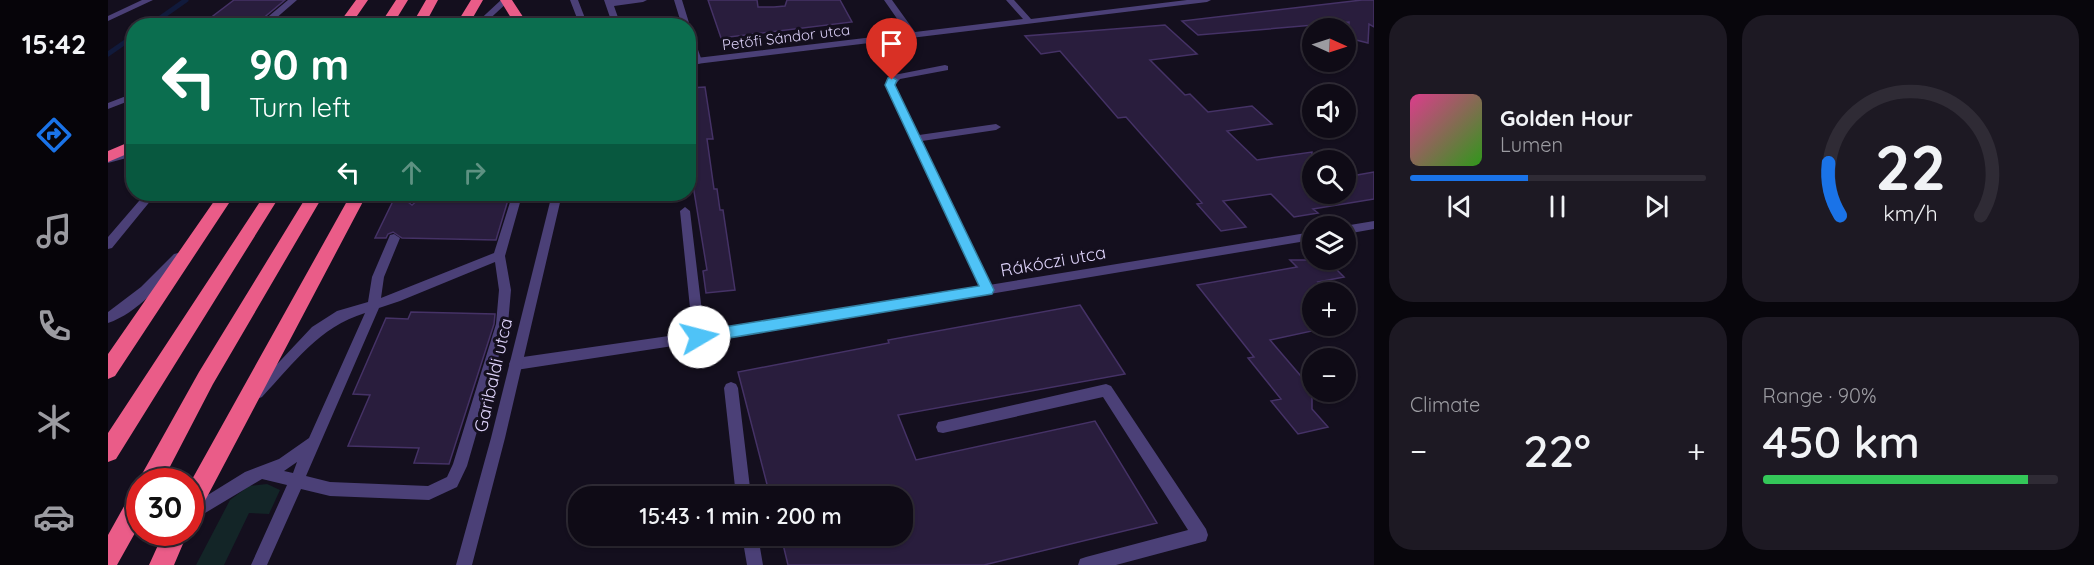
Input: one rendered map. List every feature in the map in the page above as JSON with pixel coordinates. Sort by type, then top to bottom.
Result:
[{"type":"highway","points":[[349,18],[362,0]]},
{"type":"highway","points":[[390,18],[402,0]]},
{"type":"highway","points":[[422,18],[432,0]]},
{"type":"highway","points":[[453,18],[463,0]]},
{"type":"highway","points":[[466,18],[477,0]]},
{"type":"highway","points":[[506,0],[518,18]]},
{"type":"highway","points":[[108,159],[126,149]]},
{"type":"highway","points":[[108,370],[221,201]]},
{"type":"highway","points":[[108,452],[268,201]]},
{"type":"highway","points":[[158,468],[206,378],[312,201]]},
{"type":"highway","points":[[204,480],[355,201]]},
{"type":"highway","points":[[108,558],[126,525]]},
{"type":"highway","points":[[160,565],[170,546]]},
{"type":"street","points":[[108,19],[149,0]]},
{"type":"street","points":[[271,18],[292,0]]},
{"type":"street","points":[[486,18],[506,0]]},
{"type":"street","points":[[614,18],[609,2],[643,0]]},
{"type":"street","points":[[678,0],[684,18]]},
{"type":"street","points":[[888,0],[912,34]]},
{"type":"street","points":[[1010,0],[1028,20]]},
{"type":"street","name":"Petőfi Sándor utca","points":[[696,61],[1183,1],[1207,0]]},
{"type":"street","points":[[576,2],[581,18]]},
{"type":"street","points":[[945,68],[897,77],[890,85],[987,290]]},
{"type":"street","points":[[108,106],[126,99]]},
{"type":"street","points":[[915,139],[996,126]]},
{"type":"street","points":[[108,159],[126,155]]},
{"type":"street","points":[[108,245],[145,201]]},
{"type":"street","points":[[261,472],[330,489],[422,493],[441,489],[452,482],[460,466],[502,324],[506,302],[504,273],[499,256],[515,201]]},
{"type":"street","name":"Garibaldi utca","points":[[464,565],[555,201]]},
{"type":"street","points":[[685,211],[699,337]]},
{"type":"street","points":[[1356,228],[1374,225]]},
{"type":"street","points":[[108,228],[122,228]]},
{"type":"street","points":[[108,318],[127,308],[145,292],[197,236]]},
{"type":"street","points":[[259,565],[374,304],[378,277],[394,238]]},
{"type":"street","name":"Rákóczi utca","points":[[516,364],[699,337],[1302,238]]},
{"type":"street","points":[[240,412],[316,331],[341,315],[499,256]]},
{"type":"street","points":[[731,388],[743,486]]},
{"type":"street","points":[[943,427],[1106,390],[1200,536],[1086,565]]},
{"type":"street","points":[[204,506],[261,472],[284,464],[314,440]]},
{"type":"street","points":[[752,546],[755,565]]},
{"type":"shaded area","points":[[267,484],[280,490],[269,514],[249,513],[224,565],[196,565],[230,500],[249,486]]},
{"type":"building","points":[[234,0],[285,0],[263,18],[210,18]]},
{"type":"building","points":[[708,0],[757,0],[758,7],[774,7],[785,6],[787,0],[840,0],[852,22],[721,38]]},
{"type":"building","points":[[1374,0],[1374,27],[1369,24],[1368,43],[1356,40],[1356,18],[1302,18],[1302,26],[1198,35],[1182,21]]},
{"type":"building","points":[[1165,25],[1197,54],[1150,60],[1185,95],[1190,94],[1208,112],[1252,106],[1272,124],[1227,131],[1257,160],[1302,153],[1302,204],[1344,204],[1313,209],[1318,213],[1294,217],[1271,194],[1223,201],[1246,227],[1221,231],[1197,204],[1202,203],[1126,117],[1118,118],[1060,51],[1041,54],[1025,36]]},
{"type":"building","points":[[705,87],[713,139],[707,139],[714,189],[717,189],[720,210],[723,210],[735,290],[706,293],[703,271],[707,270],[696,201],[696,88]]},
{"type":"building","points":[[1374,172],[1374,199],[1356,202],[1356,175]]},
{"type":"building","points":[[393,201],[407,201],[412,205],[417,201],[508,201],[496,240],[402,238],[393,232],[386,238],[375,238]]},
{"type":"building","points":[[1290,260],[1302,260],[1302,270],[1337,270],[1344,277],[1318,282],[1302,282],[1302,333],[1270,340],[1302,377],[1302,402],[1312,402],[1312,409],[1328,427],[1298,434],[1271,401],[1281,399],[1248,358],[1254,357],[1197,285],[1297,267]]},
{"type":"building","points":[[1080,305],[1125,374],[898,415],[916,460],[1095,421],[1157,523],[984,565],[788,565],[783,546],[913,546],[913,486],[767,486],[738,372],[889,343],[888,340]]},
{"type":"building","points":[[411,312],[495,314],[494,324],[449,464],[414,463],[419,448],[348,446],[370,395],[353,394],[386,318],[408,319]]},
{"type":"waterway","points":[[160,18],[186,0]]},
{"type":"waterway","points":[[108,54],[126,42]]},
{"type":"route","points":[[699,337],[987,290],[890,85],[892,80]]}]
